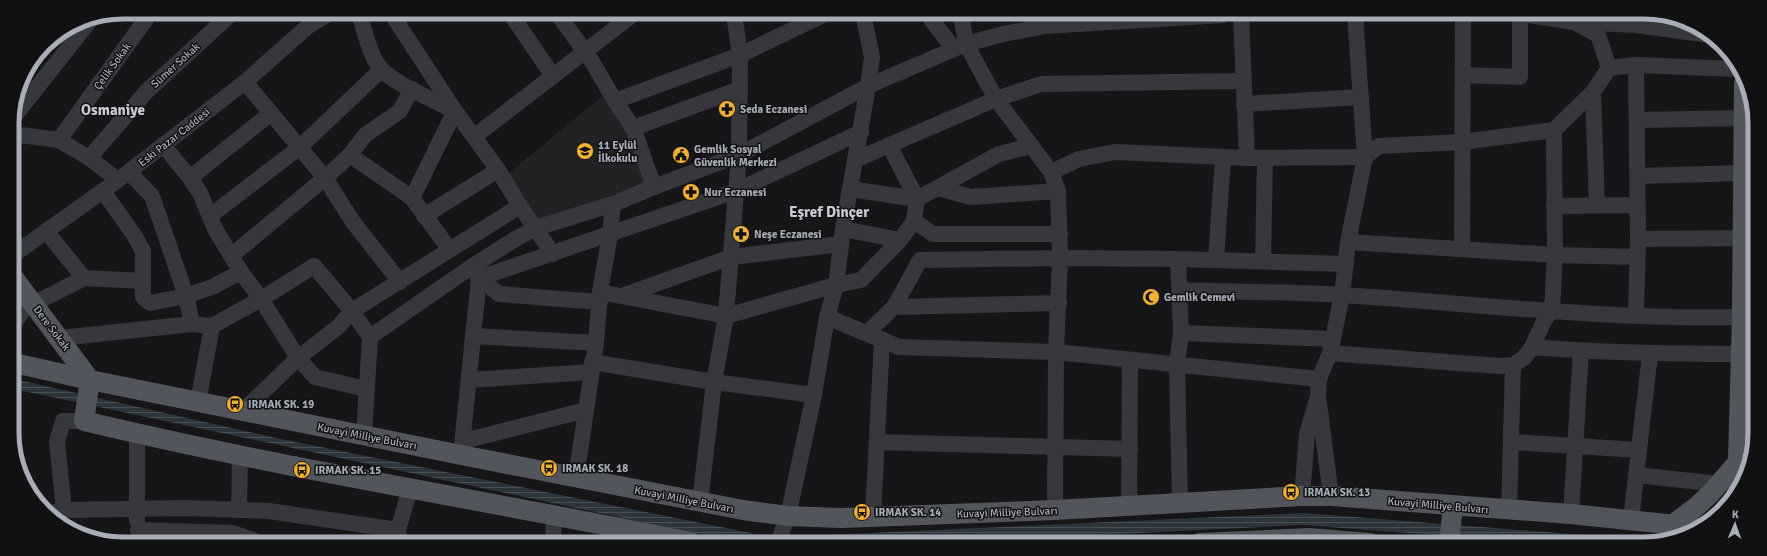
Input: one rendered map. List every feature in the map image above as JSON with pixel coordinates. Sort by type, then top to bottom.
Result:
[{"type":"main road","points":[[1738,478],[1742,354],[1744,93]]},
{"type":"main road","name":"Dere Sokak","points":[[19,285],[60,338],[87,401]]},
{"type":"main road","points":[[19,366],[87,401],[137,433],[410,489],[554,515],[655,537]]},
{"type":"main road","name":"Kuvayi Milliye Bulvarı","points":[[87,401],[198,402],[364,436],[462,448],[576,478],[743,510],[781,533],[841,518],[1055,510],[1302,496],[1331,496],[1450,526],[1509,511],[1571,514],[1689,526]]},
{"type":"main road","points":[[1672,524],[1696,507],[1738,462]]},
{"type":"street","name":"Çelik Sokak","points":[[59,140],[146,19]]},
{"type":"street","name":"Sümer Sokak","points":[[89,158],[146,91],[225,19]]},
{"type":"street","name":"Eski Pazar Caddesi","points":[[19,251],[124,176],[245,82],[307,26],[318,19]]},
{"type":"street","points":[[361,19],[374,57],[382,70],[412,89],[455,111]]},
{"type":"street","points":[[395,19],[455,111],[475,136],[553,254]]},
{"type":"street","points":[[514,19],[554,76]]},
{"type":"street","points":[[561,19],[585,52],[633,128],[654,186]]},
{"type":"street","points":[[475,136],[627,19]]},
{"type":"street","points":[[700,502],[714,382],[726,316],[739,155],[740,54],[735,19]]},
{"type":"street","points":[[615,101],[740,54],[814,19]]},
{"type":"street","points":[[781,533],[814,395],[827,317],[836,285],[842,237],[861,132],[872,57],[864,19]]},
{"type":"street","points":[[932,19],[960,46],[996,99],[1051,172],[1058,191],[1060,258],[1054,448],[1055,510]]},
{"type":"street","points":[[960,46],[961,19]]},
{"type":"street","points":[[370,337],[475,272],[517,238],[536,228],[613,204],[654,186],[739,155],[868,86],[960,46],[1002,34],[1029,22],[1045,26],[1089,19]]},
{"type":"street","points":[[1241,19],[1247,158]]},
{"type":"street","points":[[1331,496],[1318,396],[1319,379],[1331,346],[1342,295],[1348,242],[1365,157],[1355,19]]},
{"type":"street","points":[[1462,249],[1463,19]]},
{"type":"street","points":[[1463,75],[1520,77],[1520,19]]},
{"type":"street","points":[[1552,19],[1574,22],[1636,21],[1695,33]]},
{"type":"street","points":[[1574,22],[1598,35],[1609,68]]},
{"type":"street","points":[[20,108],[85,26]]},
{"type":"street","points":[[1609,68],[1636,66],[1733,69]]},
{"type":"street","points":[[1636,66],[1638,239],[1636,257],[1636,315]]},
{"type":"street","points":[[1051,172],[1079,158],[1115,152],[1223,158],[1365,157],[1380,146],[1462,142],[1554,130],[1593,92],[1609,68]]},
{"type":"street","points":[[210,216],[300,147],[382,70]]},
{"type":"street","points":[[855,160],[996,99],[1041,84],[1243,81]]},
{"type":"street","points":[[245,82],[325,178],[353,222],[400,282]]},
{"type":"street","points":[[231,256],[325,178],[350,155],[365,135],[400,110],[412,89]]},
{"type":"street","points":[[633,128],[740,89]]},
{"type":"street","points":[[1593,92],[1597,205]]},
{"type":"street","points":[[1244,104],[1361,97]]},
{"type":"street","points":[[412,198],[455,111]]},
{"type":"street","points":[[190,178],[271,113]]},
{"type":"street","points":[[1637,120],[1744,118]]},
{"type":"street","points":[[1181,333],[1331,346],[1498,366],[1513,365],[1524,358],[1532,347],[1544,319],[1552,311],[1555,255],[1554,130]]},
{"type":"street","points":[[475,272],[553,254],[736,191],[861,132]]},
{"type":"street","points":[[19,135],[59,140],[89,158],[124,176],[152,196],[186,296],[192,324]]},
{"type":"street","points":[[163,145],[190,178],[200,193],[215,229],[231,256],[261,299],[298,358],[315,377],[366,389]]},
{"type":"street","points":[[475,272],[499,294],[600,297],[622,296],[726,316],[836,285],[861,280],[900,240],[914,221],[917,199],[889,145]]},
{"type":"street","points":[[850,189],[917,199],[999,154],[1031,146]]},
{"type":"street","points":[[350,155],[412,198],[450,250]]},
{"type":"street","points":[[1216,260],[1223,158]]},
{"type":"street","points":[[1263,262],[1265,158]]},
{"type":"street","points":[[424,216],[498,170]]},
{"type":"street","points":[[1637,176],[1744,173]]},
{"type":"street","points":[[938,188],[971,197],[1058,191]]},
{"type":"street","points":[[102,191],[134,235],[143,251],[143,297],[150,303],[186,296],[212,287],[241,272]]},
{"type":"street","points":[[576,478],[591,367],[596,343],[600,297],[610,235],[613,204]]},
{"type":"street","points":[[1554,206],[1637,205]]},
{"type":"street","points":[[243,411],[298,358],[338,327],[352,311],[520,206]]},
{"type":"street","points":[[914,221],[933,234],[1060,234]]},
{"type":"street","points":[[46,231],[84,278]]},
{"type":"street","points":[[622,296],[731,257],[842,237],[900,240]]},
{"type":"street","points":[[1638,239],[1743,238]]},
{"type":"street","points":[[1348,242],[1555,255],[1636,257]]},
{"type":"street","points":[[867,333],[894,307],[920,260],[1060,258],[1178,259],[1346,264]]},
{"type":"street","points":[[1178,259],[1181,333],[1177,364],[1180,504]]},
{"type":"street","points":[[60,338],[192,324],[212,326],[261,299],[314,266],[352,311],[370,337],[364,436]]},
{"type":"street","points":[[475,272],[473,336],[462,448],[586,410]]},
{"type":"street","points":[[19,316],[24,308],[84,278],[143,281]]},
{"type":"street","points":[[1180,290],[1342,295],[1552,311],[1700,318],[1742,317]]},
{"type":"street","points":[[894,307],[1059,303]]},
{"type":"street","points":[[827,317],[899,347],[1056,352],[1319,379]]},
{"type":"street","points":[[198,402],[212,326]]},
{"type":"street","points":[[473,336],[596,343]]},
{"type":"street","points":[[873,516],[882,339]]},
{"type":"street","points":[[1532,347],[1650,354],[1742,354]]},
{"type":"street","points":[[1571,514],[1581,351]]},
{"type":"street","points":[[1631,520],[1650,354]]},
{"type":"street","points":[[1129,506],[1130,360]]},
{"type":"street","points":[[1509,511],[1513,365]]},
{"type":"street","points":[[469,380],[591,367],[814,395]]},
{"type":"street","points":[[1302,496],[1307,434],[1318,396]]},
{"type":"street","points":[[87,401],[63,421],[57,442],[57,511],[186,508],[269,512],[399,536],[410,489]]},
{"type":"street","points":[[137,433],[138,535],[233,533],[246,537]]},
{"type":"street","points":[[877,442],[1130,449]]},
{"type":"street","points":[[1511,442],[1639,450]]},
{"type":"street","points":[[240,454],[240,510]]},
{"type":"street","points":[[1636,475],[1719,484]]},
{"type":"street","points":[[553,537],[554,515]]},
{"type":"shaded area","name":"11 Eylül İlkokulu","points":[[606,93],[626,129],[645,183],[611,198],[537,223],[509,173]]},
{"type":"shaded area","points":[[19,380],[281,439],[756,534],[803,536],[1304,513],[1609,537],[1464,537],[1302,525],[1057,537],[713,537],[19,390]]},
{"type":"place","name":"Seda Eczanesi","points":[[727,109]]},
{"type":"place","name":"11 Eylül İlkokulu","points":[[585,151]]},
{"type":"place","name":"Gemlik Sosyal Güvenlik Merkezi","points":[[681,155]]},
{"type":"place","name":"Nur Eczanesi","points":[[691,192]]},
{"type":"place","name":"Neşe Eczanesi","points":[[741,234]]},
{"type":"place","name":"Gemlik Cemevi","points":[[1151,297]]},
{"type":"place","name":"IRMAK SK. 19","points":[[235,404]]},
{"type":"place","name":"IRMAK SK. 18","points":[[549,468]]},
{"type":"place","name":"IRMAK SK. 15","points":[[302,470]]},
{"type":"place","name":"IRMAK SK. 13","points":[[1291,492]]},
{"type":"place","name":"IRMAK SK. 14","points":[[862,512]]},
{"type":"district","name":"Osmaniye","points":[[113,110]]},
{"type":"district","name":"Eşref Dinçer","points":[[829,212]]}]
